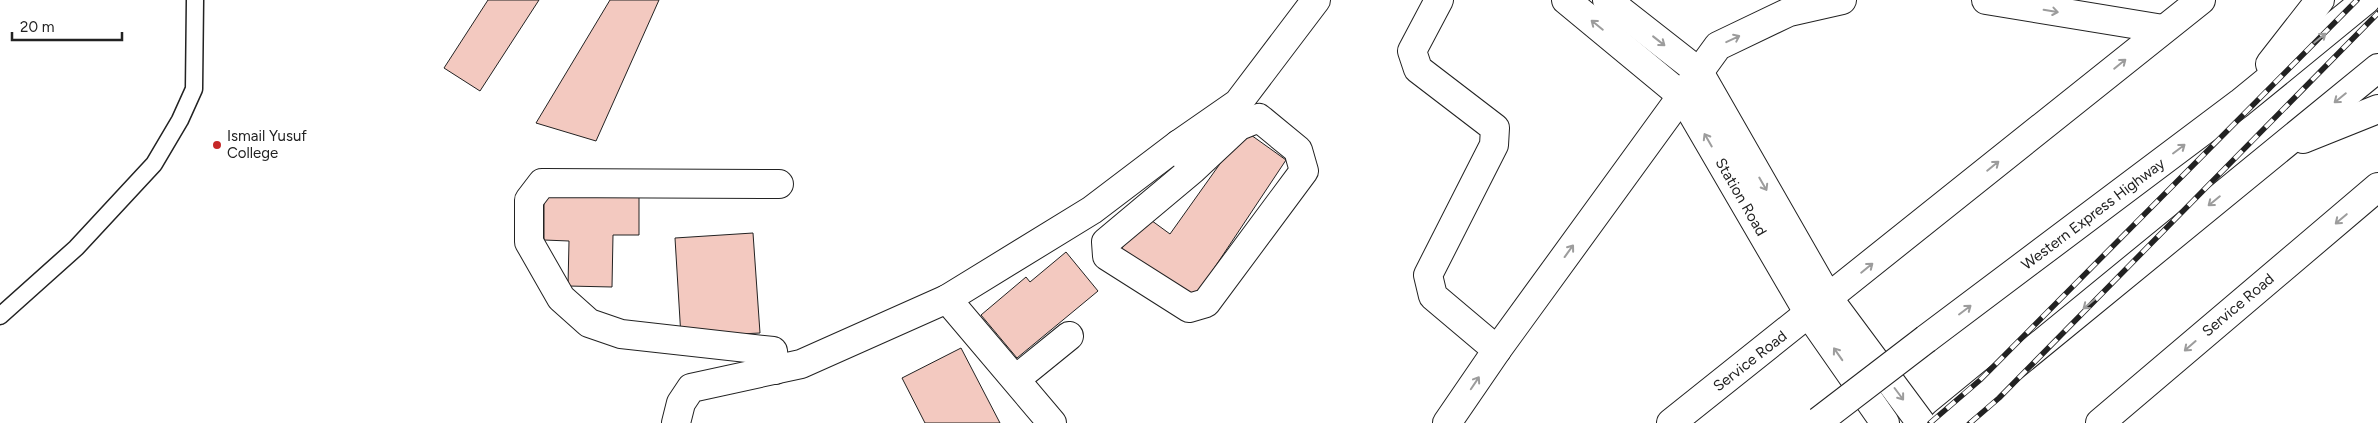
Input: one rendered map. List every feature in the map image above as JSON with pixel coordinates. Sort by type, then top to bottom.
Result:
[{"type":"main road","points":[[676,423],[682,403],[691,388],[801,364],[946,299],[1092,210],[1178,144],[1238,103],[1316,0]]},
{"type":"main road","points":[[1439,0],[1412,51],[1418,69],[1495,128],[1494,145],[1428,275],[1433,296],[1497,350]]},
{"type":"main road","name":"Station Road","points":[[1566,0],[1682,96],[1819,306],[1921,423]]},
{"type":"main road","name":"Station Road","points":[[1607,0],[1699,72],[1819,306],[1885,423]]},
{"type":"main road","points":[[1447,423],[1497,350],[1718,46],[1789,12],[1842,0]]},
{"type":"main road","points":[[1986,0],[2163,29]]},
{"type":"main road","name":"Service Road","points":[[1671,423],[2201,0]]},
{"type":"main road","points":[[2240,103],[2320,0]]},
{"type":"main road","name":"Western Express Highway","points":[[1818,422],[2240,103],[2366,0]]},
{"type":"main road","points":[[1944,423],[2378,68]]},
{"type":"main road","points":[[2278,149],[2378,109]]},
{"type":"main road","points":[[1259,118],[1298,150],[1304,171],[1206,303],[1189,308],[1107,256],[1106,242],[1192,170],[1239,126],[1259,118]]},
{"type":"main road","points":[[1178,144],[1192,170]]},
{"type":"main road","points":[[775,370],[773,351],[746,350],[621,334],[589,323],[562,298],[529,242],[529,200],[542,183],[779,184]]},
{"type":"main road","name":"Service Road","points":[[2100,423],[2378,187]]},
{"type":"main road","points":[[946,299],[1052,423]]},
{"type":"main road","points":[[1016,379],[1069,336]]},
{"type":"lane","points":[[0,316],[76,248],[154,164],[180,120],[194,89],[195,0]]},
{"type":"building","points":[[488,0],[539,0],[480,91],[444,68]]},
{"type":"building","points":[[610,0],[659,0],[596,141],[536,123]]},
{"type":"building","points":[[1244,130],[1286,160],[1193,300],[1120,251],[1144,215],[1170,234]]},
{"type":"building","points":[[544,194],[639,197],[639,235],[613,235],[612,287],[568,286],[569,241],[544,240]]},
{"type":"building","points":[[753,233],[760,333],[681,337],[675,238]]},
{"type":"building","points":[[1066,252],[1098,291],[1017,358],[981,315],[1026,277],[1030,282]]},
{"type":"building","points":[[961,348],[1000,423],[925,423],[902,378]]},
{"type":"railway","points":[[1930,423],[1980,380],[2357,0]]},
{"type":"railway","points":[[1970,423],[1999,398],[2378,13]]},
{"type":"place","name":"Ismail Yusuf College","points":[[217,145]]}]
